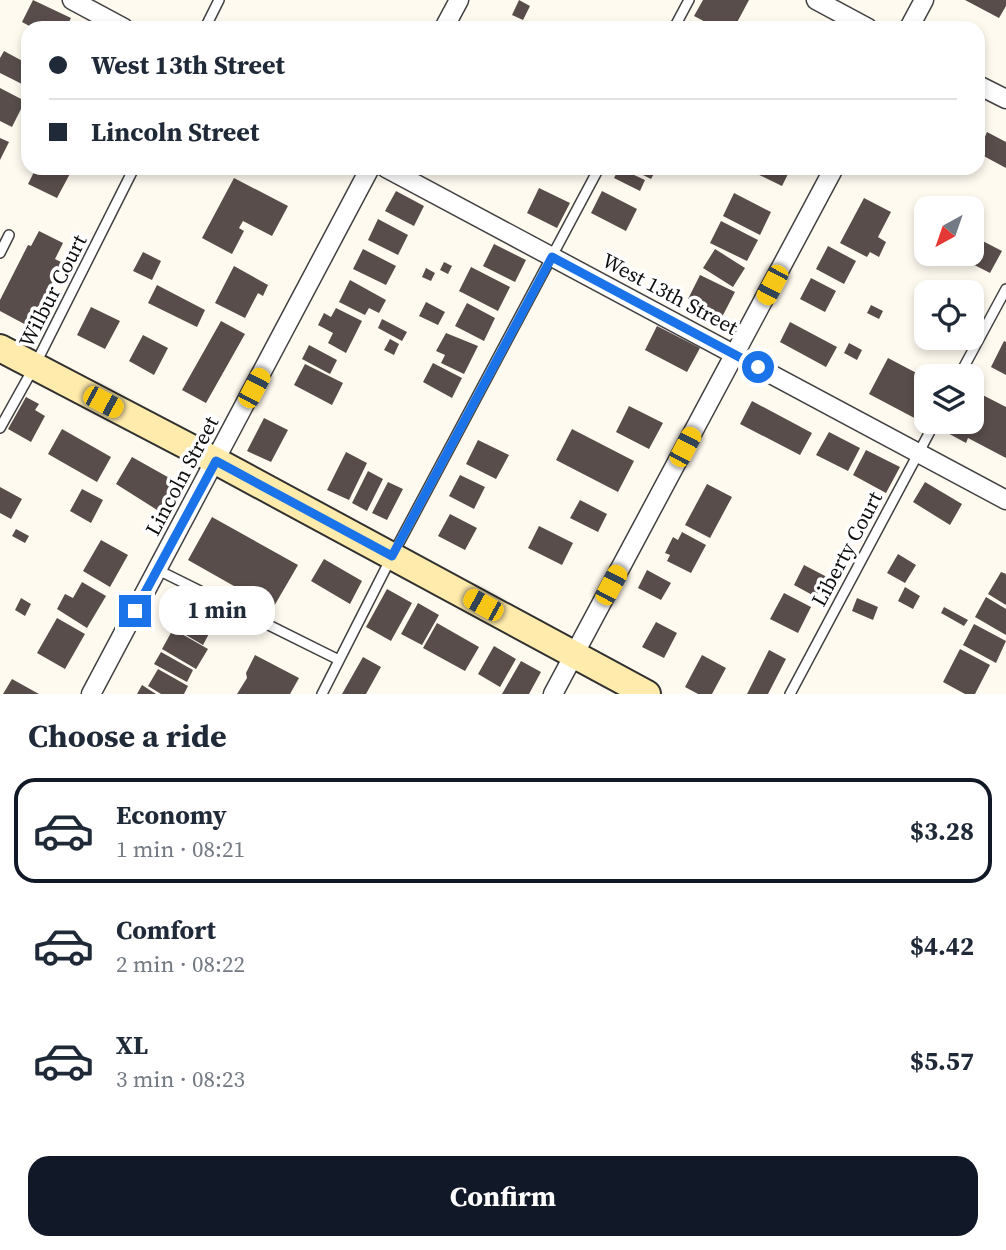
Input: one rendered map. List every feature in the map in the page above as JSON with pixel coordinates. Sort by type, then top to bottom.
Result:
[{"type":"main road","points":[[0,348],[216,461],[646,694]]},
{"type":"street","points":[[72,0],[111,21]]},
{"type":"street","points":[[816,0],[855,21]]},
{"type":"street","points":[[912,21],[923,0]]},
{"type":"street","points":[[446,21],[453,2]]},
{"type":"street","points":[[985,88],[1006,99]]},
{"type":"street","name":"Lincoln Street","points":[[91,694],[366,175]]},
{"type":"street","name":"West 13th Street","points":[[399,175],[1006,500]]},
{"type":"street","points":[[553,694],[830,175]]},
{"type":"lane","points":[[208,21],[219,0]]},
{"type":"lane","points":[[678,21],[689,0]]},
{"type":"lane","name":"Wilbur Court","points":[[0,428],[34,367],[130,175]]},
{"type":"lane","points":[[322,694],[392,556],[596,175]]},
{"type":"lane","points":[[0,253],[9,236]]},
{"type":"lane","points":[[965,364],[1006,289]]},
{"type":"lane","name":"Liberty Court","points":[[790,694],[928,434]]},
{"type":"lane","points":[[158,570],[339,660]]},
{"type":"building","points":[[33,0],[71,18],[70,21],[22,21]]},
{"type":"building","points":[[519,0],[530,6],[523,20],[512,15]]},
{"type":"building","points":[[703,0],[749,0],[738,21],[704,21],[694,16]]},
{"type":"building","points":[[965,0],[1006,0],[1006,6],[999,18]]},
{"type":"building","points":[[4,51],[21,60],[21,84],[0,73],[0,58]]},
{"type":"building","points":[[0,88],[21,99],[21,109],[12,127],[0,121]]},
{"type":"building","points":[[987,132],[1006,142],[1006,168],[985,157]]},
{"type":"building","points":[[0,138],[9,142],[0,160]]},
{"type":"building","points":[[32,175],[69,175],[57,198],[28,184]]},
{"type":"building","points":[[616,175],[634,175],[645,180],[640,191],[614,178]]},
{"type":"building","points":[[759,175],[788,175],[782,186]]},
{"type":"building","points":[[234,178],[288,206],[272,236],[243,221],[239,228],[244,231],[232,254],[202,238]]},
{"type":"building","points":[[539,188],[570,203],[557,228],[527,213]]},
{"type":"building","points":[[396,191],[424,206],[414,226],[385,211]]},
{"type":"building","points":[[602,191],[637,209],[626,231],[591,213]]},
{"type":"building","points":[[734,193],[771,212],[760,235],[723,216]]},
{"type":"building","points":[[864,198],[891,212],[878,237],[886,242],[879,257],[870,252],[867,257],[840,243]]},
{"type":"building","points":[[378,219],[408,235],[398,255],[368,240]]},
{"type":"building","points":[[721,221],[758,240],[747,261],[710,243]]},
{"type":"building","points":[[39,231],[63,243],[55,259],[63,263],[30,327],[0,311],[0,300],[28,245],[31,246]]},
{"type":"building","points":[[984,242],[1002,251],[990,273],[976,266],[984,266]]},
{"type":"building","points":[[494,244],[526,260],[515,282],[483,266]]},
{"type":"building","points":[[828,246],[856,261],[844,284],[816,269]]},
{"type":"building","points":[[363,249],[396,266],[386,285],[353,269]]},
{"type":"building","points":[[715,249],[745,268],[733,287],[703,268]]},
{"type":"building","points":[[143,252],[161,261],[152,280],[133,271]]},
{"type":"building","points":[[444,262],[452,266],[448,274],[440,270]]},
{"type":"building","points":[[234,266],[268,285],[263,296],[258,293],[245,318],[215,303]]},
{"type":"building","points":[[471,267],[510,287],[498,311],[459,291]]},
{"type":"building","points":[[426,268],[435,273],[431,281],[422,277]]},
{"type":"building","points":[[700,275],[735,292],[722,317],[688,299]]},
{"type":"building","points":[[811,278],[836,291],[825,312],[800,299]]},
{"type":"building","points":[[350,280],[386,300],[379,313],[369,308],[365,315],[339,302]]},
{"type":"building","points":[[157,285],[205,310],[197,327],[148,303]]},
{"type":"building","points":[[426,302],[445,312],[438,325],[419,316]]},
{"type":"building","points":[[467,303],[495,318],[484,341],[455,326]]},
{"type":"building","points":[[871,305],[883,311],[879,319],[867,313]]},
{"type":"building","points":[[91,307],[120,321],[105,349],[77,335]]},
{"type":"building","points":[[336,308],[362,321],[346,353],[328,343],[333,333],[318,325],[324,313],[331,317]]},
{"type":"building","points":[[382,319],[407,332],[402,341],[378,328]]},
{"type":"building","points":[[221,321],[245,334],[206,403],[182,390]]},
{"type":"building","points":[[790,322],[837,347],[826,367],[780,342]]},
{"type":"building","points":[[657,326],[700,348],[687,372],[645,350]]},
{"type":"building","points":[[446,333],[478,346],[464,374],[441,363],[445,355],[436,351]]},
{"type":"building","points":[[143,335],[168,348],[154,375],[129,361]]},
{"type":"building","points":[[390,339],[399,344],[394,355],[384,350]]},
{"type":"building","points":[[1004,341],[1006,342],[1006,375],[991,367]]},
{"type":"building","points":[[849,343],[862,350],[857,360],[844,353]]},
{"type":"building","points":[[309,345],[337,360],[330,374],[302,359]]},
{"type":"building","points":[[888,358],[914,372],[914,418],[869,394]]},
{"type":"building","points":[[433,363],[462,378],[452,398],[423,382]]},
{"type":"building","points":[[305,364],[343,383],[332,405],[294,385]]},
{"type":"building","points":[[984,396],[1006,407],[1006,458],[968,438],[966,443],[950,434],[984,434]]},
{"type":"building","points":[[26,397],[39,404],[35,410],[45,416],[31,442],[8,429]]},
{"type":"building","points":[[752,401],[812,433],[800,455],[740,424]]},
{"type":"building","points":[[629,406],[663,423],[649,449],[616,432]]},
{"type":"building","points":[[264,418],[288,430],[271,462],[247,451]]},
{"type":"building","points":[[62,429],[111,457],[97,482],[48,454]]},
{"type":"building","points":[[572,429],[634,461],[618,492],[556,460]]},
{"type":"building","points":[[829,432],[860,448],[848,471],[816,455]]},
{"type":"building","points":[[478,440],[509,455],[496,479],[466,464]]},
{"type":"building","points":[[866,450],[900,467],[886,493],[853,475]]},
{"type":"building","points":[[346,452],[367,463],[349,500],[327,490]]},
{"type":"building","points":[[132,457],[182,485],[165,515],[116,484]]},
{"type":"building","points":[[368,471],[383,479],[367,511],[352,503]]},
{"type":"building","points":[[460,475],[485,487],[474,509],[449,496]]},
{"type":"building","points":[[388,482],[403,489],[387,520],[372,513]]},
{"type":"building","points":[[925,482],[962,504],[950,525],[913,502]]},
{"type":"building","points":[[707,484],[732,497],[710,538],[685,525]]},
{"type":"building","points":[[0,487],[22,499],[11,519],[0,513]]},
{"type":"building","points":[[82,489],[103,500],[91,523],[70,511]]},
{"type":"building","points":[[580,500],[607,514],[598,532],[570,518]]},
{"type":"building","points":[[450,514],[477,528],[465,550],[438,536]]},
{"type":"building","points":[[212,517],[298,565],[273,608],[188,560]]},
{"type":"building","points":[[539,526],[573,543],[562,565],[528,548]]},
{"type":"building","points":[[16,529],[29,536],[25,543],[12,536]]},
{"type":"building","points":[[682,532],[706,545],[691,573],[667,561],[670,555],[665,553],[673,537],[678,540]]},
{"type":"building","points":[[101,540],[128,555],[110,587],[83,571]]},
{"type":"building","points":[[898,554],[916,565],[905,583],[887,573]]},
{"type":"building","points":[[324,559],[362,581],[350,604],[311,581]]},
{"type":"building","points":[[804,565],[827,577],[816,597],[794,585]]},
{"type":"building","points":[[647,570],[671,583],[661,600],[638,588]]},
{"type":"building","points":[[1001,572],[1006,574],[1006,605],[988,594]]},
{"type":"building","points":[[82,582],[106,596],[87,628],[57,609],[65,594],[73,598]]},
{"type":"building","points":[[905,587],[920,596],[913,609],[898,601]]},
{"type":"building","points":[[387,589],[412,603],[391,641],[366,627]]},
{"type":"building","points":[[784,593],[811,607],[798,633],[770,619]]},
{"type":"building","points":[[986,597],[1006,609],[1006,635],[975,617]]},
{"type":"building","points":[[21,598],[31,604],[25,616],[15,610]]},
{"type":"building","points":[[857,598],[878,607],[873,620],[852,611]]},
{"type":"building","points":[[418,603],[439,615],[422,645],[401,634]]},
{"type":"building","points":[[944,607],[968,620],[964,626],[941,613]]},
{"type":"building","points":[[183,611],[212,628],[203,645],[174,628]]},
{"type":"building","points":[[57,618],[85,634],[65,669],[37,653]]},
{"type":"building","points":[[656,622],[677,633],[664,658],[642,647]]},
{"type":"building","points":[[437,623],[479,647],[465,671],[423,648]]},
{"type":"building","points":[[974,624],[1006,641],[996,663],[963,645]]},
{"type":"building","points":[[173,629],[208,649],[196,669],[162,649]]},
{"type":"building","points":[[494,646],[516,659],[500,687],[478,674]]},
{"type":"building","points":[[960,649],[990,665],[975,694],[965,694],[943,682]]},
{"type":"building","points":[[769,650],[786,659],[768,694],[747,694]]},
{"type":"building","points":[[161,652],[193,670],[187,682],[154,664]]},
{"type":"building","points":[[255,655],[299,678],[290,694],[237,694],[247,678],[246,673]]},
{"type":"building","points":[[702,655],[726,668],[712,694],[698,694],[685,687]]},
{"type":"building","points":[[363,657],[381,667],[366,694],[342,694]]},
{"type":"building","points":[[521,661],[541,672],[529,694],[502,694]]},
{"type":"building","points":[[158,669],[188,686],[184,694],[161,694],[148,686]]},
{"type":"building","points":[[12,679],[39,694],[3,694]]},
{"type":"building","points":[[142,685],[156,694],[137,694]]},
{"type":"route","points":[[135,611],[216,461],[392,556],[552,257],[758,367]]}]
